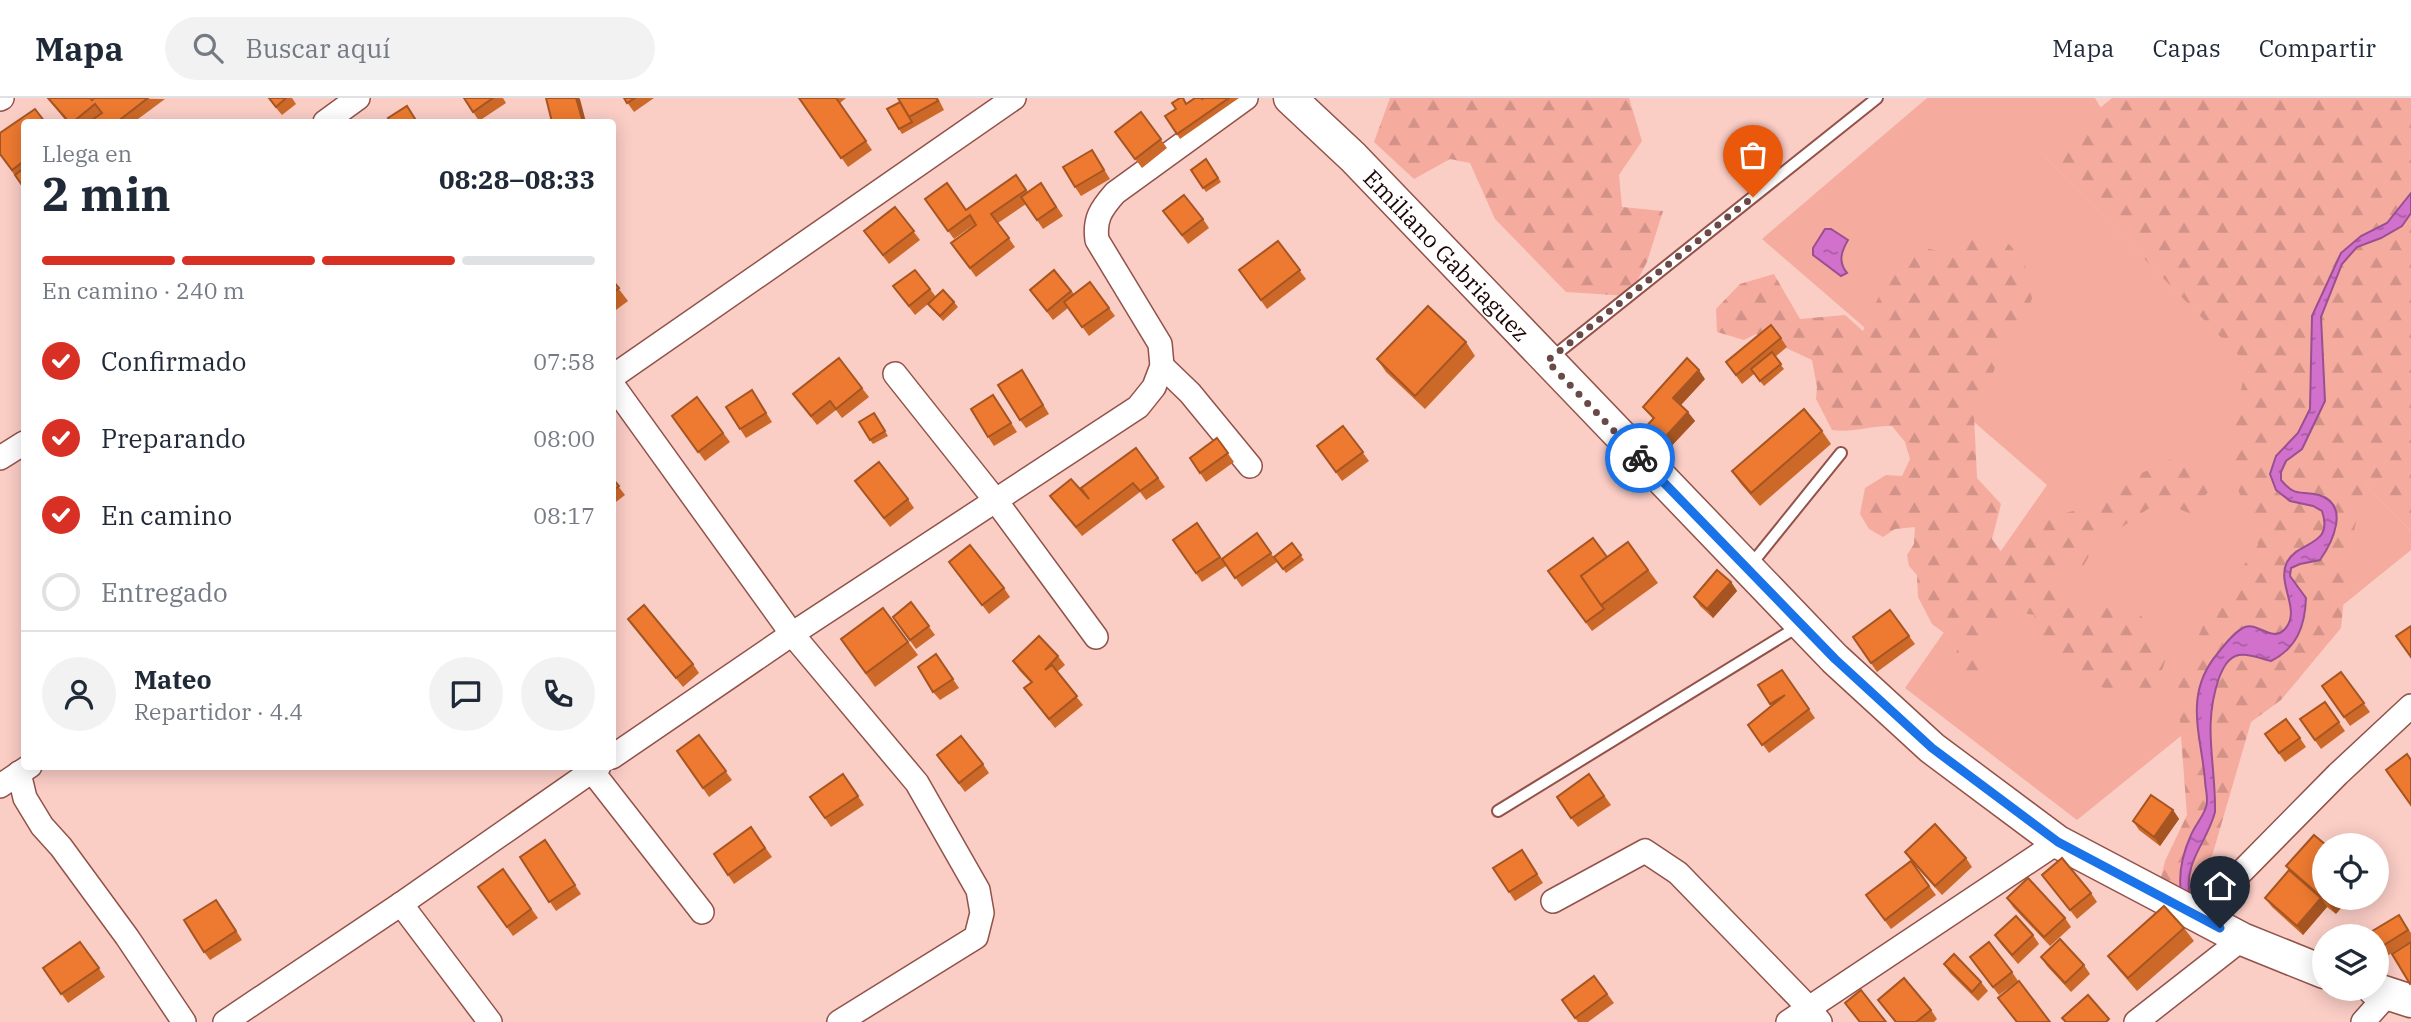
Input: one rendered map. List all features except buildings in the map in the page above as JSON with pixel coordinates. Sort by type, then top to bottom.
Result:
[{"type":"main road","name":"Emiliano Gabriaguez","points":[[1290,98],[1353,157],[1835,659],[1932,748],[2058,842],[2242,939],[2312,967]]},
{"type":"street","points":[[329,119],[358,98]]},
{"type":"street","points":[[616,374],[1014,98]]},
{"type":"street","points":[[616,754],[792,634],[1138,407],[1154,387],[1163,366],[1160,344],[1097,240],[1095,226],[1099,212],[1115,193],[1245,98]]},
{"type":"street","points":[[1163,366],[1190,393],[1250,466]]},
{"type":"street","points":[[895,374],[996,501],[1096,637]]},
{"type":"street","points":[[616,390],[792,634],[917,783],[978,890],[982,912],[976,937],[839,1022]]},
{"type":"street","points":[[0,458],[21,445]]},
{"type":"street","points":[[2198,916],[2338,774],[2411,706]]},
{"type":"street","points":[[0,786],[24,770]]},
{"type":"street","points":[[24,770],[25,799],[42,826],[61,847],[127,937],[184,1022]]},
{"type":"street","points":[[225,1022],[401,904],[590,770]]},
{"type":"street","points":[[595,770],[702,912]]},
{"type":"street","points":[[1788,1022],[1815,1015],[2058,842]]},
{"type":"street","points":[[1553,901],[1645,851],[1678,873],[1815,1015]]},
{"type":"street","points":[[401,904],[490,1022]]},
{"type":"street","points":[[2136,1022],[2242,939]]},
{"type":"street","points":[[2362,1022],[2391,994]]},
{"type":"lane","points":[[1547,361],[1877,98]]},
{"type":"lane","points":[[1748,569],[1841,453]]},
{"type":"lane","points":[[1498,811],[1802,625]]},
{"type":"green space","points":[[1390,98],[1629,98],[1642,141],[1619,175],[1622,207],[1663,211],[1647,262],[1629,296],[1566,292],[1495,219],[1470,163],[1450,159],[1414,179],[1374,142]]},
{"type":"green space","points":[[1927,98],[2095,98],[2101,108],[2044,156],[2411,531],[2411,550],[2077,820],[1905,688],[2047,485],[1762,239]]},
{"type":"green space","points":[[2112,98],[2411,98],[2411,531],[2365,484],[2348,557],[2341,628],[2281,700],[2251,722],[2199,901],[2160,881],[2165,861],[2187,815],[2177,684],[2206,619],[2258,545],[2234,478],[2233,424],[2247,364],[2043,155]]},
{"type":"green space","points":[[1978,231],[2010,245],[2025,265],[2032,298],[2022,329],[2006,335],[1990,382],[1980,397],[1974,415],[1977,478],[2001,504],[1992,539],[2002,553],[2020,536],[2050,517],[2073,511],[2094,496],[2171,459],[2190,459],[2203,473],[2208,492],[2191,514],[2170,505],[2155,504],[2095,546],[2082,568],[2045,579],[2041,586],[2119,610],[2134,605],[2167,655],[2159,680],[2150,690],[2121,696],[2085,679],[2049,654],[2034,615],[2014,611],[1990,630],[1985,643],[1990,672],[1973,689],[1950,673],[1959,644],[1932,624],[1918,597],[1917,575],[1909,566],[1907,555],[1914,544],[1915,527],[1895,529],[1883,537],[1869,529],[1860,514],[1865,488],[1886,475],[1902,476],[1910,459],[1905,442],[1892,426],[1832,430],[1816,399],[1817,387],[1812,360],[1756,334],[1744,340],[1717,332],[1716,309],[1740,284],[1774,274],[1800,319],[1845,315],[1863,331],[1886,281],[1893,252],[1920,247],[1944,252],[1954,249],[1960,239]]},
{"type":"water","points":[[2411,193],[2411,213],[2402,226],[2357,247],[2342,264],[2321,317],[2325,401],[2302,449],[2286,461],[2281,480],[2295,491],[2319,495],[2329,500],[2337,515],[2336,525],[2320,560],[2291,568],[2290,576],[2306,598],[2304,618],[2293,643],[2271,661],[2247,655],[2235,656],[2226,664],[2219,678],[2211,713],[2215,812],[2190,873],[2190,896],[2181,892],[2182,863],[2188,842],[2205,811],[2207,801],[2197,715],[2201,684],[2207,668],[2230,638],[2241,629],[2250,626],[2275,634],[2285,629],[2291,614],[2284,579],[2287,562],[2292,555],[2314,542],[2323,531],[2322,511],[2290,501],[2276,490],[2270,474],[2276,456],[2298,433],[2310,409],[2312,316],[2341,253],[2361,236],[2387,223]]},
{"type":"water","points":[[1825,229],[1831,229],[1848,240],[1842,257],[1842,265],[1847,273],[1841,276],[1813,255],[1813,248]]},
{"type":"way so far","points":[[1640,458],[1547,361],[1753,197]]},
{"type":"route","points":[[1640,458],[1835,659],[1932,748],[2058,842],[2220,928]]}]
